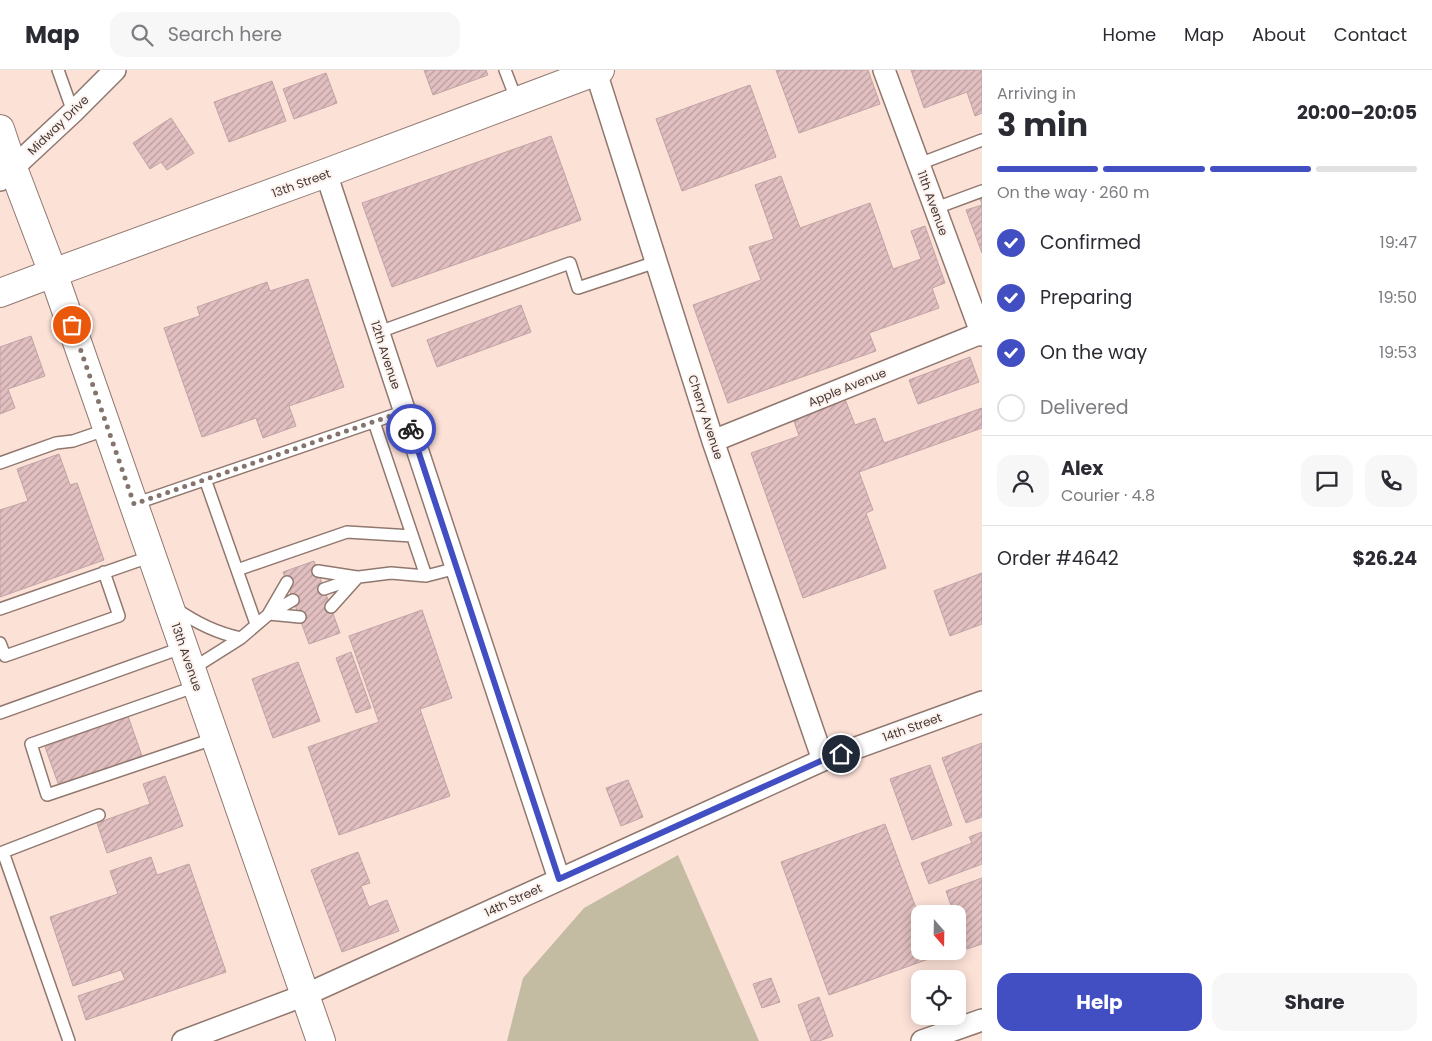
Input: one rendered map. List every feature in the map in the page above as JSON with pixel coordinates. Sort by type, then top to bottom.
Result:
[{"type":"main road","name":"13th Street","points":[[0,293],[598,71]]},
{"type":"main road","name":"13th Avenue","points":[[0,129],[6,174],[54,273],[321,1041]]},
{"type":"street","name":"Midway Drive","points":[[6,174],[115,70]]},
{"type":"street","name":"11th Avenue","points":[[884,70],[982,334]]},
{"type":"street","name":"Cherry Avenue","points":[[598,71],[713,441],[823,760]]},
{"type":"street","name":"12th Avenue","points":[[326,173],[559,879]]},
{"type":"street","name":"Apple Avenue","points":[[713,441],[982,334]]},
{"type":"street","name":"14th Street","points":[[184,1041],[305,995],[823,760],[982,702]]},
{"type":"street","points":[[922,1041],[982,1020]]},
{"type":"lane","points":[[58,70],[73,112]]},
{"type":"lane","points":[[505,70],[517,101]]},
{"type":"lane","points":[[919,164],[982,140]]},
{"type":"lane","points":[[936,208],[982,191]]},
{"type":"lane","points":[[379,332],[570,263],[578,288],[656,262]]},
{"type":"lane","points":[[134,504],[405,411]]},
{"type":"lane","points":[[374,422],[426,576]]},
{"type":"lane","points":[[0,464],[56,443],[73,441],[108,429]]},
{"type":"lane","points":[[205,480],[256,624]]},
{"type":"lane","points":[[237,570],[348,532],[412,536]]},
{"type":"lane","points":[[0,609],[152,556]]},
{"type":"lane","points":[[324,589],[359,577],[391,572],[426,576],[457,568]]},
{"type":"lane","points":[[318,571],[359,577]]},
{"type":"lane","points":[[0,643],[2,657],[119,616],[104,572]]},
{"type":"lane","points":[[331,607],[359,577]]},
{"type":"lane","points":[[269,614],[287,582]]},
{"type":"lane","points":[[216,738],[47,796],[31,744],[191,667],[241,638],[269,614],[293,600]]},
{"type":"lane","points":[[169,603],[193,621],[224,634],[241,638]]},
{"type":"lane","points":[[269,614],[300,617]]},
{"type":"lane","points":[[0,713],[191,667]]},
{"type":"lane","points":[[69,1041],[3,852],[98,814]]},
{"type":"shaded area","points":[[678,855],[759,1041],[507,1041],[523,978],[584,908]]},
{"type":"building","points":[[424,70],[486,70],[488,75],[433,95]]},
{"type":"building","points":[[776,70],[868,70],[880,104],[799,133]]},
{"type":"building","points":[[911,70],[982,70],[982,113],[975,116],[967,92],[924,108]]},
{"type":"building","points":[[326,73],[337,103],[294,119],[283,89]]},
{"type":"building","points":[[272,81],[286,121],[229,142],[214,102]]},
{"type":"building","points":[[750,85],[776,157],[682,191],[656,119]]},
{"type":"building","points":[[171,118],[194,153],[167,170],[161,162],[150,169],[133,143]]},
{"type":"building","points":[[551,136],[581,220],[392,287],[362,203]]},
{"type":"building","points":[[781,176],[800,228],[870,203],[893,269],[921,259],[911,231],[925,226],[945,283],[932,288],[939,308],[869,333],[876,351],[728,403],[693,305],[761,280],[749,247],[774,239],[755,185]]},
{"type":"building","points":[[982,205],[982,253],[966,210]]},
{"type":"building","points":[[308,279],[344,387],[289,406],[296,426],[263,438],[256,418],[202,437],[164,328],[200,316],[197,307],[267,282],[270,291]]},
{"type":"building","points":[[521,305],[531,332],[437,367],[427,340]]},
{"type":"building","points":[[31,336],[45,376],[8,389],[15,408],[0,414],[0,347]]},
{"type":"building","points":[[970,357],[979,382],[918,404],[909,380]]},
{"type":"building","points":[[845,399],[855,425],[875,418],[884,443],[982,408],[982,428],[859,472],[873,510],[866,513],[886,568],[803,598],[751,453],[799,436],[793,418]]},
{"type":"building","points":[[59,454],[70,485],[77,483],[104,560],[0,597],[0,510],[28,501],[17,469]]},
{"type":"building","points":[[314,561],[340,633],[309,644],[283,572]]},
{"type":"building","points":[[982,573],[982,624],[950,636],[934,591]]},
{"type":"building","points":[[422,610],[452,698],[420,709],[450,796],[339,835],[308,747],[379,722],[349,636]]},
{"type":"building","points":[[351,652],[371,708],[356,713],[336,658]]},
{"type":"building","points":[[298,662],[320,721],[273,738],[252,679]]},
{"type":"building","points":[[128,716],[142,756],[59,786],[45,747]]},
{"type":"building","points":[[982,743],[982,817],[966,823],[942,758]]},
{"type":"building","points":[[930,765],[952,825],[912,840],[890,779]]},
{"type":"building","points":[[165,776],[183,826],[107,853],[97,823],[150,804],[143,784]]},
{"type":"building","points":[[628,780],[643,817],[621,826],[606,788]]},
{"type":"building","points":[[885,824],[915,905],[911,905],[911,960],[926,960],[829,995],[781,862]]},
{"type":"building","points":[[982,832],[982,864],[929,884],[921,863],[972,843],[969,837]]},
{"type":"building","points":[[358,852],[370,883],[361,886],[369,907],[387,900],[399,931],[342,952],[311,870]]},
{"type":"building","points":[[151,857],[157,875],[189,864],[226,972],[86,1020],[78,996],[125,980],[121,970],[73,986],[50,917],[118,894],[110,871]]},
{"type":"building","points":[[982,878],[982,944],[967,949],[966,905],[951,905],[946,891]]},
{"type":"building","points":[[771,978],[780,1002],[762,1008],[753,984]]},
{"type":"building","points":[[819,997],[833,1036],[819,1041],[811,1041],[798,1005]]},
{"type":"way so far","points":[[72,325],[134,504],[405,411],[411,429]]},
{"type":"route","points":[[411,429],[559,879],[823,760],[841,754]]}]
